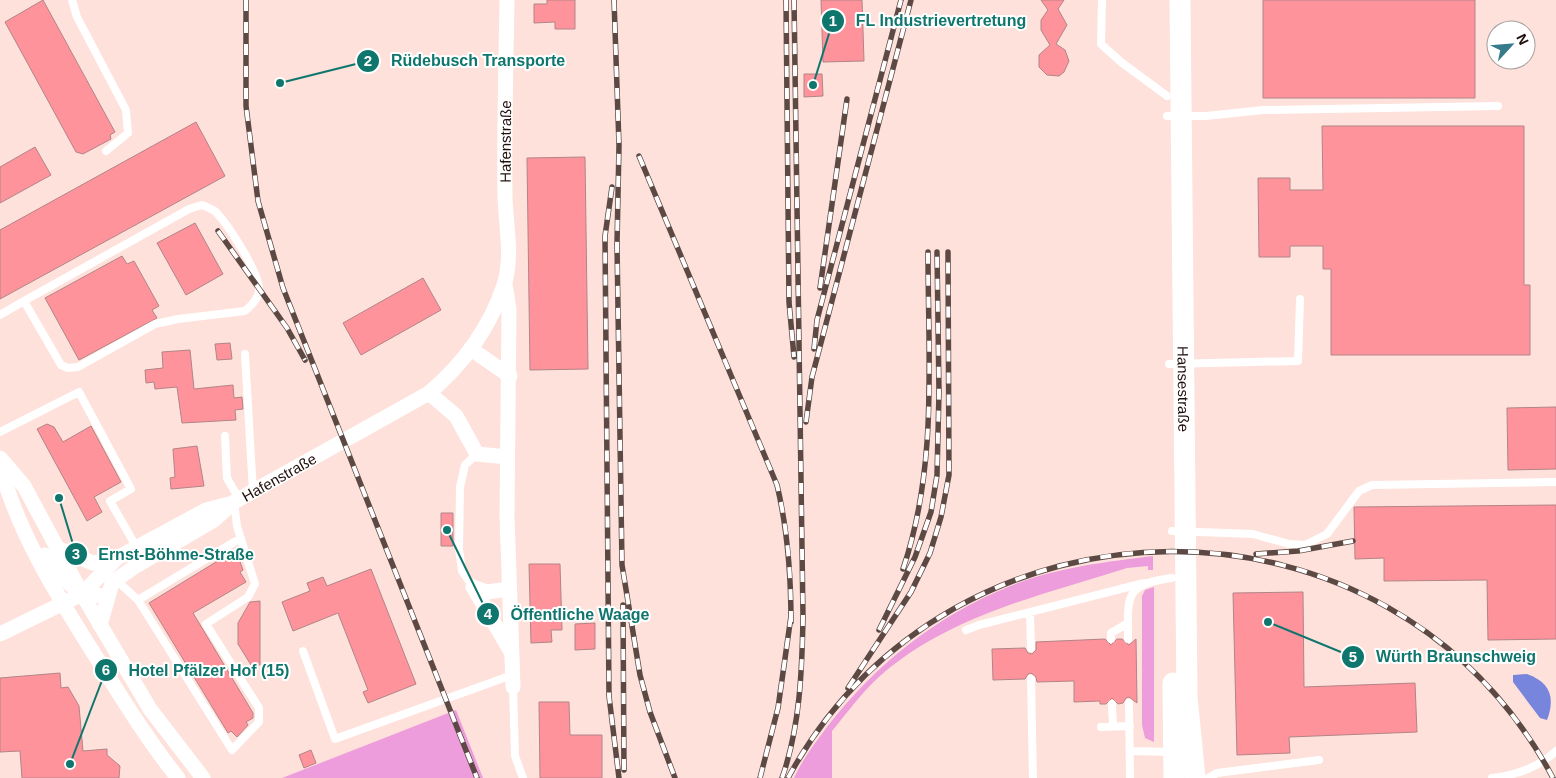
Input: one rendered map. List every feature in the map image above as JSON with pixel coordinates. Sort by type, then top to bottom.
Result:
[{"type":"main road","name":"Hansestraße","points":[[1166,0],[1171,109],[1178,532],[1187,697],[1183,752],[1174,778]]},
{"type":"main road","name":"Hansestraße","points":[[1171,109],[1180,0]]},
{"type":"main road","name":"Hansestraße","points":[[1178,532],[1172,578],[1183,752],[1195,778]]},
{"type":"street","name":"Hafenstraße","points":[[507,0],[505,197],[508,252],[505,284],[509,310],[510,376],[507,458],[512,681]]},
{"type":"street","name":"Hafenstraße","points":[[59,549],[93,563],[117,558],[206,510],[236,501],[429,393],[445,379],[470,349],[488,322],[505,284]]},
{"type":"street","points":[[470,349],[510,376]]},
{"type":"street","points":[[429,393],[456,416],[477,454],[507,458]]},
{"type":"street","points":[[0,460],[24,486],[82,594],[150,709],[202,778]]},
{"type":"street","points":[[0,460],[16,498],[52,567],[82,594]]},
{"type":"street","points":[[0,465],[7,492],[22,528],[62,602],[122,700],[154,748],[178,778]]},
{"type":"street","name":"Hafenstraße","points":[[116,580],[214,520],[236,501]]},
{"type":"street","name":"Hafenstraße","points":[[82,594],[117,558]]},
{"type":"street","points":[[100,625],[112,583],[116,580]]},
{"type":"street","name":"Hafenstraße","points":[[473,587],[511,652]]},
{"type":"street","points":[[473,587],[487,592],[509,589]]},
{"type":"street","points":[[0,634],[62,602],[82,594],[108,596]]},
{"type":"lane","points":[[72,0],[77,17],[126,110],[128,133],[106,151]]},
{"type":"lane","points":[[1102,0],[1101,44],[1171,109],[1263,110],[1498,106]]},
{"type":"lane","points":[[0,315],[24,301],[190,209],[202,205],[214,210],[222,219],[255,272],[259,283],[259,294],[245,311],[178,319],[155,324],[78,367],[68,368],[61,365],[24,301]]},
{"type":"lane","points":[[1176,364],[1298,361],[1300,299]]},
{"type":"lane","points":[[245,354],[253,492]]},
{"type":"lane","points":[[0,432],[79,392],[131,489],[110,501],[137,548]]},
{"type":"lane","points":[[116,580],[138,600],[232,750],[259,722],[259,708],[206,624],[248,598],[255,584],[241,538],[236,501],[226,478],[225,436]]},
{"type":"lane","points":[[473,587],[462,571],[460,487],[465,465],[477,454]]},
{"type":"lane","points":[[1178,532],[1253,534],[1289,544],[1305,544],[1327,534],[1359,491],[1372,485],[1556,482]]},
{"type":"lane","points":[[138,600],[241,538]]},
{"type":"lane","points":[[966,630],[979,625],[1144,583],[1172,578]]},
{"type":"lane","points":[[1128,639],[1128,603],[1134,590],[1144,583]]},
{"type":"lane","points":[[1030,612],[1031,648]]},
{"type":"lane","points":[[1111,639],[1111,633],[1128,623]]},
{"type":"lane","points":[[303,651],[335,739],[512,681],[515,756],[523,778]]},
{"type":"lane","points":[[1032,679],[1033,778]]},
{"type":"lane","points":[[1129,703],[1130,778]]},
{"type":"lane","points":[[1112,704],[1113,726]]},
{"type":"lane","points":[[1101,727],[1130,726]]},
{"type":"lane","points":[[1130,751],[1183,752]]},
{"type":"lane","points":[[1492,778],[1518,775],[1544,761],[1556,751]]},
{"type":"lane","points":[[1208,778],[1217,774],[1319,760]]},
{"type":"shaded area","points":[[1153,556],[1153,570],[1148,570],[1148,566],[1127,568],[1029,598],[966,623],[935,638],[907,655],[873,682],[832,731],[832,778],[794,778],[813,745],[865,683],[908,645],[931,628],[981,599],[1025,580],[1061,570]]},
{"type":"shaded area","points":[[1154,587],[1154,742],[1145,738],[1142,725],[1142,596],[1145,590]]},
{"type":"shaded area","points":[[456,710],[483,778],[282,778]]},
{"type":"water","points":[[1527,674],[1541,681],[1549,691],[1551,704],[1547,720],[1540,718],[1513,682],[1513,675]]},
{"type":"building","points":[[43,0],[115,132],[110,135],[111,139],[83,154],[76,152],[5,22]]},
{"type":"building","points":[[547,0],[575,0],[575,29],[555,29],[555,22],[534,23],[534,4],[547,4]]},
{"type":"building","points":[[821,0],[862,0],[864,61],[823,62]]},
{"type":"building","points":[[1041,0],[1064,0],[1058,9],[1067,25],[1056,44],[1065,50],[1069,61],[1064,72],[1059,76],[1047,75],[1039,67],[1039,55],[1050,45],[1041,30],[1041,20],[1048,10]]},
{"type":"building","points":[[1263,0],[1475,0],[1475,98],[1263,98]]},
{"type":"building","points":[[804,74],[822,74],[823,96],[804,97]]},
{"type":"building","points":[[196,122],[225,176],[0,299],[0,230]]},
{"type":"building","points":[[1322,126],[1524,126],[1524,285],[1530,285],[1530,355],[1331,355],[1331,269],[1323,269],[1323,246],[1290,246],[1290,257],[1259,257],[1258,178],[1290,178],[1290,190],[1323,190]]},
{"type":"building","points":[[35,147],[51,175],[0,203],[0,167]]},
{"type":"building","points":[[585,157],[588,369],[530,370],[527,158]]},
{"type":"building","points":[[195,223],[223,274],[186,295],[157,243]]},
{"type":"building","points":[[122,256],[127,264],[134,261],[159,306],[152,310],[157,318],[79,360],[45,298]]},
{"type":"building","points":[[423,278],[441,310],[361,355],[343,323]]},
{"type":"building","points":[[230,343],[232,359],[217,360],[215,344]]},
{"type":"building","points":[[190,350],[194,389],[233,385],[234,398],[242,397],[243,409],[235,410],[236,420],[182,423],[177,387],[155,389],[154,382],[146,383],[145,370],[163,368],[162,352]]},
{"type":"building","points":[[1556,407],[1556,469],[1508,470],[1507,408]]},
{"type":"building","points":[[47,424],[54,427],[63,442],[91,426],[121,482],[94,497],[102,512],[87,521],[37,429]]},
{"type":"building","points":[[197,446],[204,486],[171,489],[170,478],[175,477],[173,449]]},
{"type":"building","points":[[1556,505],[1556,639],[1488,640],[1487,580],[1384,581],[1384,558],[1355,559],[1354,507]]},
{"type":"building","points":[[441,513],[453,513],[453,546],[441,546]]},
{"type":"building","points":[[229,554],[232,558],[238,556],[243,570],[240,572],[246,582],[193,613],[253,713],[253,718],[246,722],[248,725],[237,737],[231,731],[228,733],[149,603]]},
{"type":"building","points":[[529,564],[560,564],[562,630],[551,630],[552,642],[531,643]]},
{"type":"building","points":[[371,569],[416,684],[368,703],[363,692],[368,690],[338,613],[293,631],[282,602],[310,591],[307,583],[323,577],[327,586]]},
{"type":"building","points":[[1303,592],[1304,687],[1415,683],[1417,732],[1289,737],[1290,753],[1237,755],[1233,593]]},
{"type":"building","points":[[260,601],[260,665],[251,665],[238,644],[238,623],[250,602]]},
{"type":"building","points":[[595,623],[595,649],[575,650],[575,624]]},
{"type":"building","points":[[1105,639],[1111,645],[1117,639],[1122,639],[1129,645],[1136,639],[1137,703],[1129,697],[1123,703],[1118,704],[1112,698],[1106,704],[1100,704],[1100,701],[1074,702],[1074,681],[1037,682],[1036,677],[1031,673],[1025,679],[993,680],[992,649],[1025,648],[1028,653],[1032,654],[1036,650],[1036,642]]},
{"type":"building","points":[[60,673],[61,688],[68,687],[79,706],[83,751],[107,749],[107,755],[120,766],[119,778],[22,778],[20,751],[0,752],[0,678]]},
{"type":"building","points":[[539,702],[569,702],[570,735],[602,735],[602,778],[540,778]]},
{"type":"building","points":[[311,750],[316,763],[304,768],[299,755]]},
{"type":"railway","points":[[246,0],[246,106],[258,201],[283,288],[477,778]]},
{"type":"railway","points":[[614,0],[619,145],[617,244],[622,565],[640,675],[650,712],[675,778]]},
{"type":"railway","points":[[786,0],[789,302],[794,357]]},
{"type":"railway","points":[[782,778],[793,739],[799,699],[803,617],[794,0]]},
{"type":"railway","points":[[814,349],[817,320],[901,0]]},
{"type":"railway","points":[[806,422],[812,377],[911,0]]},
{"type":"railway","points":[[820,288],[847,99]]},
{"type":"railway","points":[[639,156],[777,485],[788,553],[791,622]]},
{"type":"railway","points":[[612,187],[605,236],[609,696],[619,778]]},
{"type":"railway","points":[[218,231],[287,328],[305,360]]},
{"type":"railway","points":[[903,569],[922,491],[926,452],[929,412],[928,252]]},
{"type":"railway","points":[[879,630],[915,557],[931,512],[937,475],[939,392],[937,252]]},
{"type":"railway","points":[[848,688],[911,592],[930,553],[941,517],[949,475],[948,252]]},
{"type":"railway","points":[[1256,554],[1298,551],[1353,541]]},
{"type":"railway","points":[[788,778],[861,679],[954,609],[1059,566],[1171,552],[1283,565],[1388,608],[1480,678],[1553,778]]},
{"type":"railway","points":[[623,605],[624,770]]},
{"type":"railway","points":[[760,778],[778,708],[791,616]]},
{"type":"place","name":"Rüdebusch Transporte","points":[[280,83]]},
{"type":"place","name":"FL Industrievertretung","points":[[813,85]]},
{"type":"place","name":"Ernst-Böhme-Straße","points":[[59,498]]},
{"type":"place","name":"Öffentliche Waage","points":[[447,530]]},
{"type":"place","name":"Würth Braunschweig","points":[[1268,622]]},
{"type":"place","name":"Hotel Pfälzer Hof (15)","points":[[70,764]]}]
